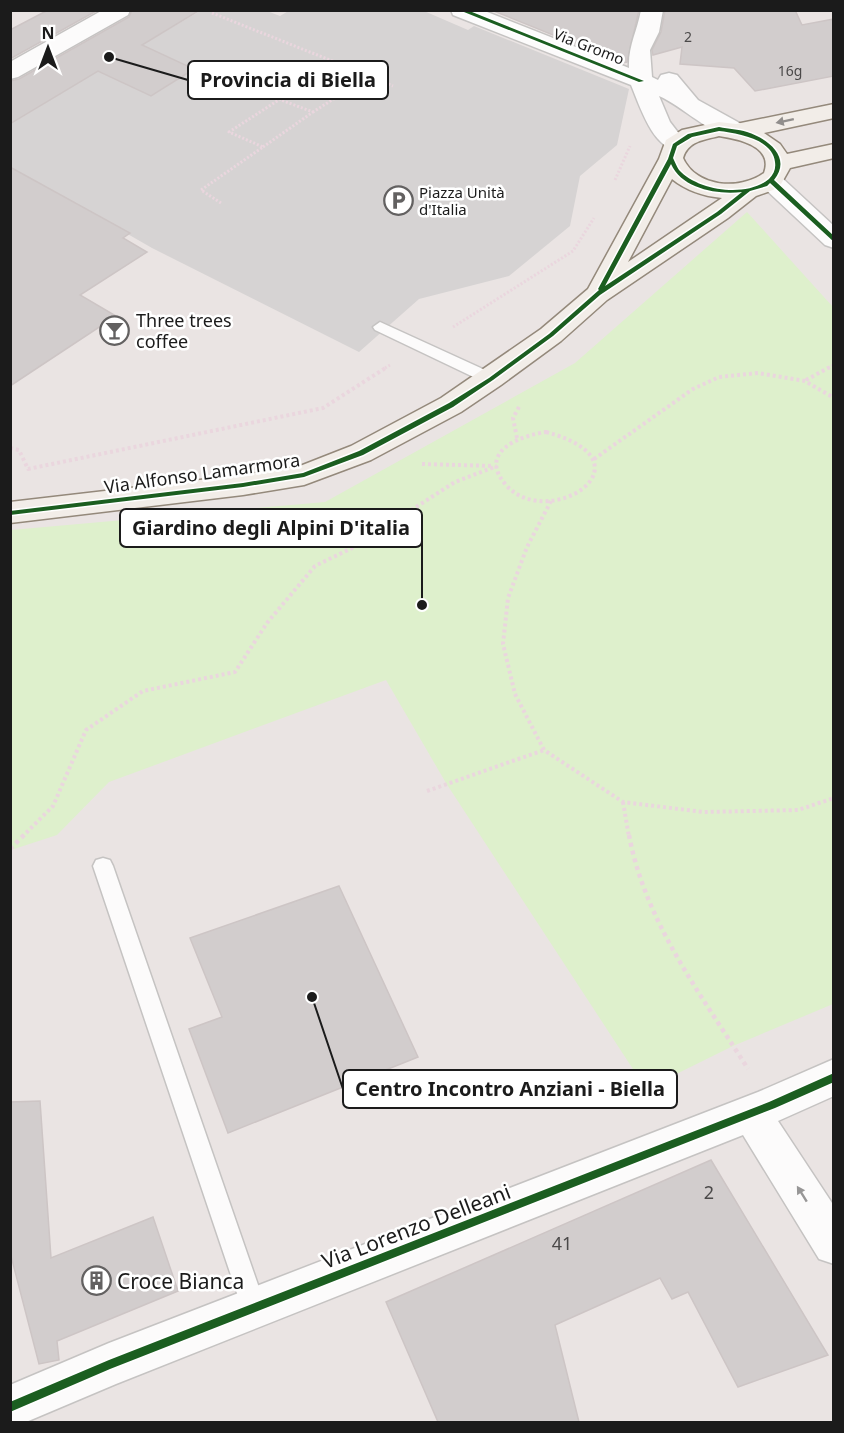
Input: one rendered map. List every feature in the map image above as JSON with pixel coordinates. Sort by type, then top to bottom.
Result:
[{"type":"main road","points":[[737,131],[834,111]]},
{"type":"main road","points":[[672,152],[686,136],[701,131],[719,129],[737,131],[767,144],[776,153],[775,172]]},
{"type":"main road","name":"Via Alfonso Lamarmora","points":[[10,513],[243,486],[304,475],[361,453],[451,405],[491,379],[551,335],[598,294],[672,242],[719,213],[775,172],[834,151]]},
{"type":"main road","name":"Via Alfonso Lamarmora","points":[[672,152],[679,174],[697,186],[730,192],[747,191]]},
{"type":"main road","name":"Via Alfonso Lamarmora","points":[[598,294],[672,152]]},
{"type":"street","points":[[10,72],[120,10]]},
{"type":"street","name":"Via Gromo","points":[[461,10],[682,98]]},
{"type":"street","points":[[650,21],[639,50],[641,81],[672,152]]},
{"type":"street","points":[[650,21],[662,67],[682,98],[697,111],[737,131]]},
{"type":"street","points":[[775,172],[834,240]]},
{"type":"street","name":"Via Lorenzo Delleani","points":[[10,1407],[254,1308],[761,1109],[834,1077]]},
{"type":"street","points":[[761,1109],[834,1244]]},
{"type":"lane","points":[[380,327],[491,379]]},
{"type":"lane","points":[[104,866],[254,1308]]},
{"type":"path","points":[[212,13],[393,86]]},
{"type":"path","points":[[263,147],[229,132],[336,63]]},
{"type":"path","points":[[221,203],[201,190],[370,76]]},
{"type":"path","points":[[281,100],[314,112]]},
{"type":"path","points":[[805,381],[834,365]]},
{"type":"path","points":[[594,459],[693,389],[719,376],[758,373],[805,381],[834,399]]},
{"type":"path","points":[[531,433],[554,434],[576,440],[587,448],[594,459],[596,470],[591,482],[582,492],[568,498],[551,501],[535,500],[519,495],[503,482],[496,466],[499,455],[506,445],[531,433]]},
{"type":"path","points":[[10,448],[19,450],[28,469]]},
{"type":"path","points":[[361,453],[397,461],[448,466],[496,466]]},
{"type":"path","points":[[10,849],[53,806],[86,730],[143,691],[236,672],[267,623],[315,567],[352,548],[455,482],[496,466]]},
{"type":"path","points":[[551,501],[527,547],[508,598],[503,644],[515,694],[544,750],[623,802],[703,812],[798,810],[834,798]]},
{"type":"path","points":[[427,791],[544,750]]},
{"type":"path","points":[[623,802],[634,863],[662,929],[761,1109]]},
{"type":"green space","points":[[747,212],[833,307],[833,1004],[733,1046],[646,1089],[446,783],[386,680],[109,782],[57,835],[11,850],[11,530],[325,502],[575,363]]},
{"type":"shaded area","points":[[290,10],[424,11],[468,30],[474,26],[629,89],[617,145],[580,176],[570,226],[509,276],[419,299],[359,352],[152,248],[11,167],[11,124],[98,71],[151,96],[193,70],[142,45],[200,11],[267,11],[280,16]]},
{"type":"building","points":[[48,10],[98,10],[10,59],[10,30]]},
{"type":"building","points":[[132,10],[200,10],[142,45],[194,69],[151,96],[98,71],[10,124],[10,81],[19,79],[129,17]]},
{"type":"building","points":[[639,10],[627,62],[622,63],[494,11]]},
{"type":"building","points":[[665,10],[795,10],[802,25],[834,19],[834,76],[755,91],[734,68],[680,64],[682,47],[653,55],[652,50],[661,32]]},
{"type":"building","points":[[10,167],[130,233],[123,238],[147,252],[80,295],[116,316],[10,386]]},
{"type":"building","points":[[339,886],[418,1057],[228,1133],[189,1029],[222,1017],[190,938]]},
{"type":"building","name":"Croce Bianca","points":[[40,1101],[51,1258],[153,1217],[178,1291],[57,1341],[59,1360],[39,1364],[10,1252],[10,1102]]},
{"type":"building","points":[[711,1160],[828,1355],[738,1387],[688,1292],[672,1299],[660,1278],[555,1325],[579,1422],[438,1422],[386,1302]]},
{"type":"cycle path","points":[[461,10],[641,81]]},
{"type":"cycle path","points":[[719,129],[750,135],[772,149],[779,164],[773,178],[753,189],[729,192],[707,189],[689,181],[676,170],[671,158],[675,146],[690,135],[719,129]]},
{"type":"cycle path","points":[[601,289],[670,160]]},
{"type":"cycle path","points":[[771,181],[834,240]]},
{"type":"cycle path","points":[[10,513],[243,485],[304,475],[361,453],[451,405],[491,379],[551,335],[598,294],[719,213],[747,191]]},
{"type":"cycle path","points":[[10,1407],[109,1365],[772,1105],[834,1077]]},
{"type":"place","name":"Provincia di Biella","points":[[109,57]]},
{"type":"place","name":"Piazza Unità d'Italia","points":[[398,201]]},
{"type":"place","name":"Three trees coffee","points":[[115,330]]},
{"type":"place","name":"Giardino degli Alpini D'italia","points":[[422,605]]},
{"type":"place","name":"Centro Incontro Anziani - Biella","points":[[312,997]]},
{"type":"place","name":"Croce Bianca","points":[[96,1281]]}]
